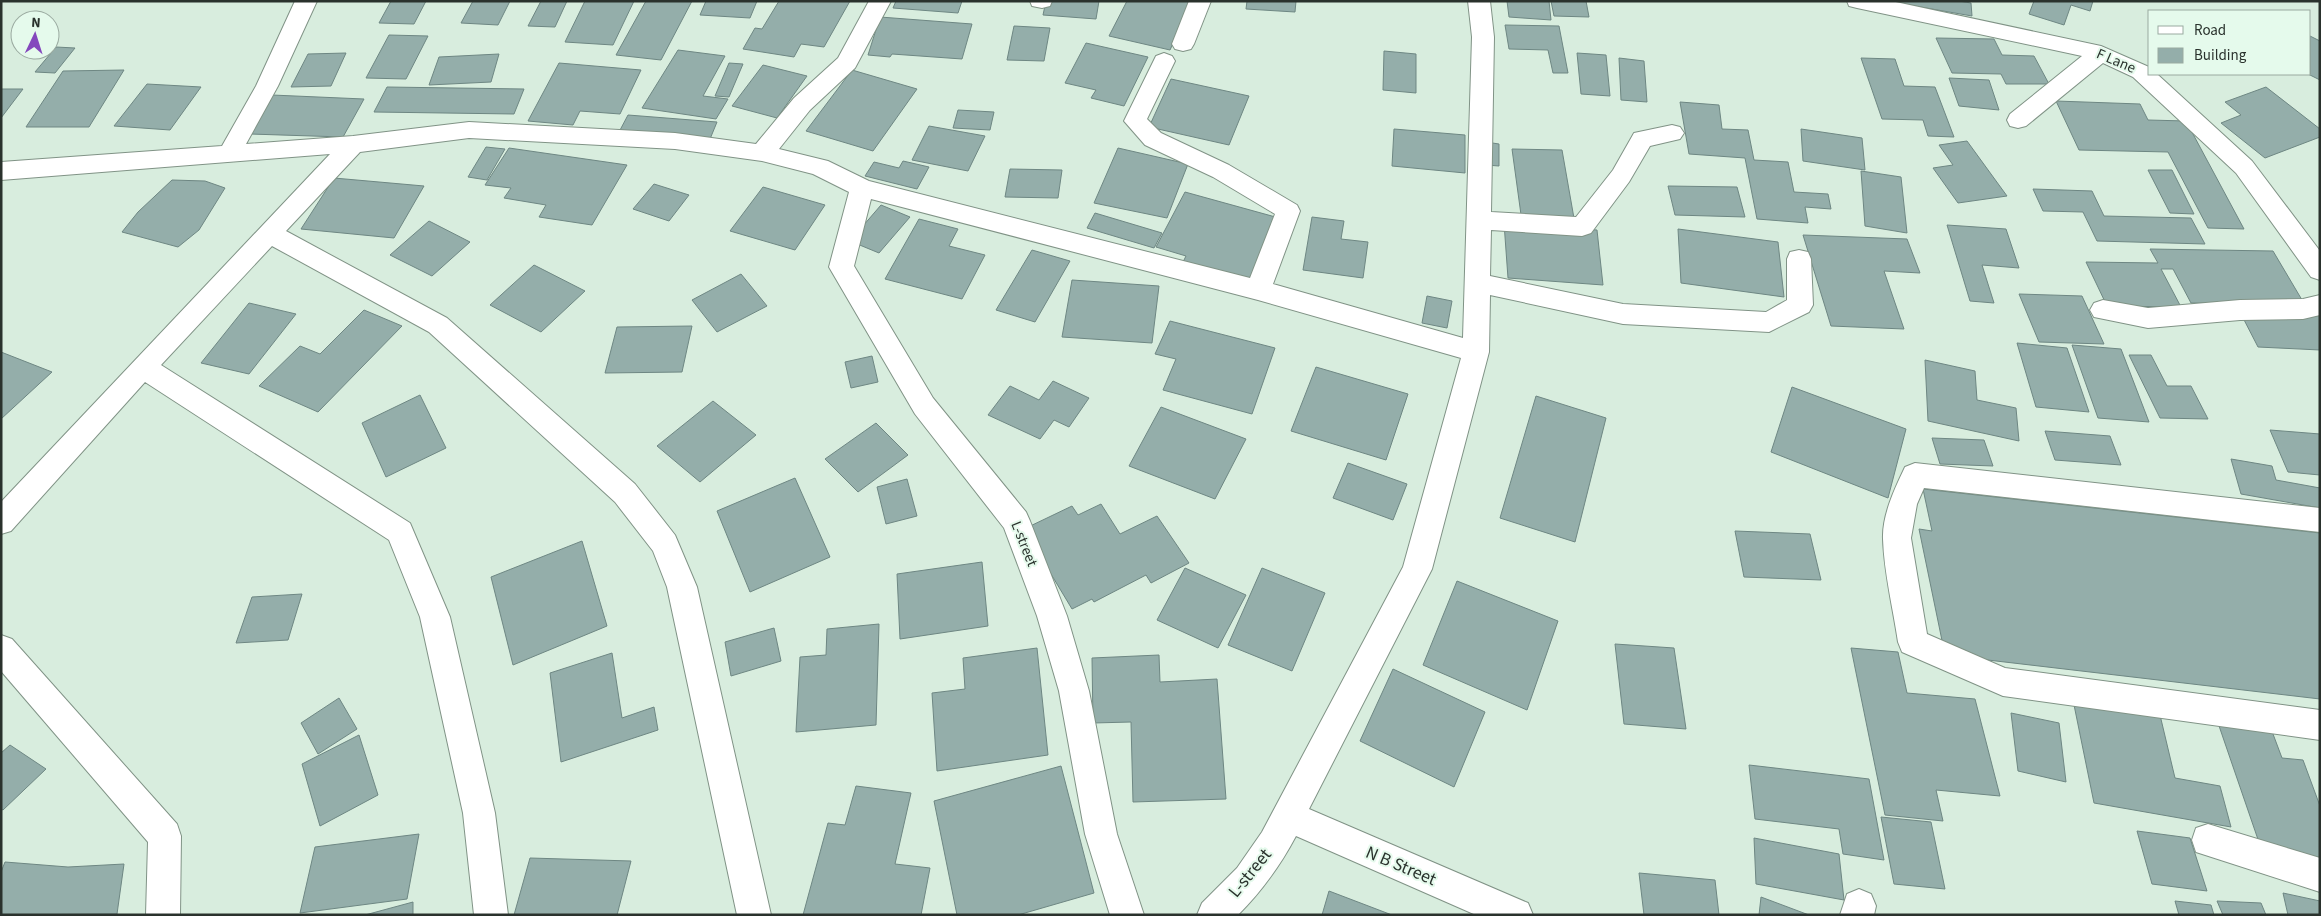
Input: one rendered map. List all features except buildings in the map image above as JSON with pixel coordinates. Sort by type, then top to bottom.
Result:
[{"type":"street","points":[[229,154],[267,86],[306,1]]},
{"type":"street","points":[[762,152],[802,104],[847,63],[880,1]]},
{"type":"street","points":[[1183,44],[1200,1]]},
{"type":"street","name":"L-street","points":[[1214,915],[1249,880],[1274,844],[1417,569],[1476,352],[1483,37],[1479,1]]},
{"type":"street","name":"F Lane","points":[[1857,1],[2101,53],[2141,72],[2244,167],[2320,270]]},
{"type":"street","points":[[2018,120],[2101,53]]},
{"type":"street","points":[[1164,61],[1136,121],[1153,139],[1222,171],[1288,211],[1258,290]]},
{"type":"street","points":[[1,171],[353,144],[469,130],[675,141],[762,152],[820,167],[862,188],[1258,290],[1476,352]]},
{"type":"street","points":[[1480,220],[1582,227],[1621,176],[1642,139],[1672,133]]},
{"type":"street","points":[[1,522],[143,367],[353,144]]},
{"type":"street","name":"L-street","points":[[862,188],[841,267],[924,406],[1016,520],[1052,616],[1074,691],[1101,834],[1127,915]]},
{"type":"street","points":[[268,233],[438,325],[625,493],[665,544],[682,587],[754,915]]},
{"type":"street","points":[[1479,283],[1623,314],[1769,322],[1800,306],[1799,259]]},
{"type":"street","points":[[2103,310],[2148,318],[2240,310],[2303,309],[2320,305]]},
{"type":"street","points":[[143,367],[400,532],[435,617],[479,813],[491,915]]},
{"type":"street","points":[[2320,520],[1915,475],[1903,504],[1897,538],[1913,642],[2003,682],[2320,725]]},
{"type":"street","points":[[1,650],[165,836],[162,915]]},
{"type":"street","name":"N B Street","points":[[1284,822],[1516,915]]},
{"type":"street","points":[[2208,840],[2320,875]]}]
